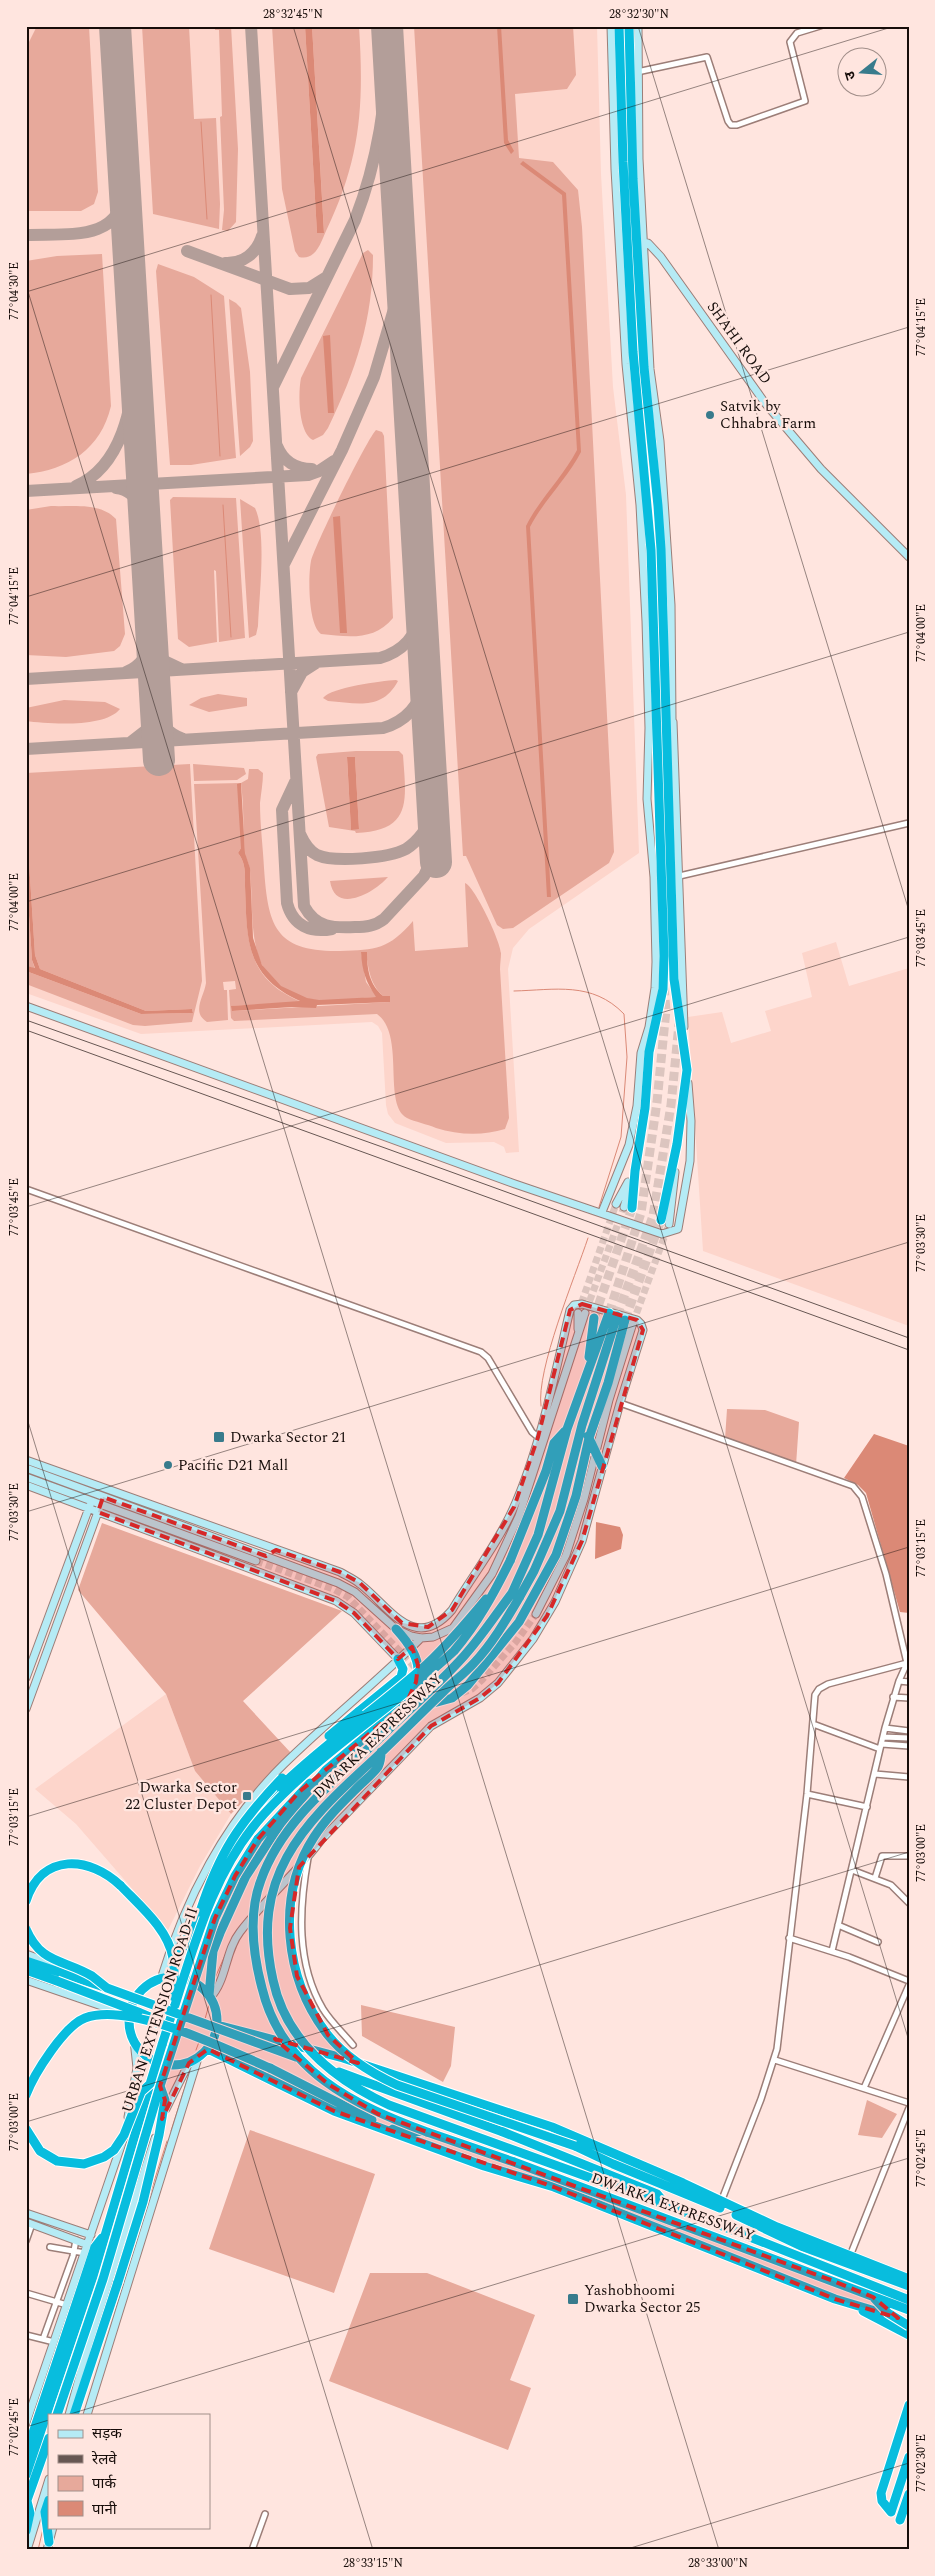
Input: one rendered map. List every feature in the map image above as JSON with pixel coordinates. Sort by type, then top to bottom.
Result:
[{"type":"highway","points":[[619,26],[623,162],[637,241],[634,369],[648,497],[654,616],[664,956],[660,1004],[648,1052],[645,1108],[628,1208]]},
{"type":"highway","points":[[629,26],[633,179],[644,367],[658,506],[669,719],[674,877],[674,979],[687,1070],[665,1222]]},
{"type":"highway","points":[[567,1428],[587,1372],[594,1318]]},
{"type":"highway","points":[[587,1372],[621,1318]]},
{"type":"highway","points":[[210,1996],[191,1981],[165,1978],[144,1988],[138,1995],[130,2016],[134,2040],[141,2051],[160,2063],[170,2065],[194,2060],[208,2049],[214,2038],[217,2025],[217,2014],[210,1996],[213,1951],[246,1876],[281,1822],[326,1770],[393,1714],[452,1698],[468,1685],[519,1622],[556,1555],[576,1496],[588,1438],[608,1383],[621,1318]]},
{"type":"highway","name":"DWARKA EXPRESSWAY","points":[[621,1318],[582,1425],[560,1511],[534,1571],[463,1656],[323,1791],[302,1814],[281,1840],[260,1881],[253,1929],[258,1973],[270,2015],[281,2035],[306,2066],[328,2084],[378,2114],[909,2310]]},
{"type":"highway","points":[[599,1377],[608,1383]]},
{"type":"highway","points":[[582,1425],[602,1466]]},
{"type":"highway","name":"DWARKA EXPRESSWAY","points":[[567,1428],[538,1535],[505,1622],[474,1664],[381,1752],[302,1832],[281,1867],[270,1899],[268,1942],[275,1991],[292,2028],[318,2061],[374,2098],[667,2206],[909,2300]]},
{"type":"highway","name":"URBAN EXTENSION ROAD-II","points":[[26,2475],[106,2233],[194,1942],[226,1870],[264,1814],[326,1755],[406,1686],[454,1651],[472,1630],[510,1561],[546,1471],[554,1443],[567,1428]]},
{"type":"highway","points":[[165,1978],[226,1858],[254,1817],[280,1787],[322,1749],[406,1686],[418,1672],[412,1647],[396,1629]]},
{"type":"highway","points":[[393,1714],[406,1686],[403,1669],[398,1659]]},
{"type":"highway","points":[[194,1942],[194,1931],[209,1884],[221,1855],[255,1806],[291,1768],[358,1712],[406,1686]]},
{"type":"highway","points":[[381,1752],[378,1767],[324,1822],[303,1856],[292,1892],[291,1953],[305,1998],[328,2035],[343,2051],[377,2076],[397,2085],[576,2146],[613,2164],[714,2205],[801,2246],[909,2286]]},
{"type":"highway","name":"URBAN EXTENSION ROAD-II","points":[[57,2414],[102,2279],[160,2086],[215,1918],[235,1876],[258,1839],[299,1792],[326,1770]]},
{"type":"highway","points":[[26,1900],[33,1884],[55,1868],[67,1864],[81,1863],[106,1872],[144,1910],[169,1946],[174,1972],[175,2005]]},
{"type":"highway","points":[[26,1929],[42,1953],[51,1959],[91,1976],[107,1988]]},
{"type":"highway","name":"DWARKA EXPRESSWAY","points":[[26,1961],[107,1988],[531,2143],[658,2194],[667,2206]]},
{"type":"highway","name":"DWARKA EXPRESSWAY","points":[[26,1970],[164,2023],[270,2068],[371,2120],[398,2130],[427,2132]]},
{"type":"highway","points":[[26,2095],[62,2038],[73,2025],[84,2018],[105,2014],[164,2023]]},
{"type":"highway","points":[[217,2025],[343,2058],[552,2127],[683,2182],[721,2202],[909,2279]]},
{"type":"highway","points":[[208,2049],[334,2111],[484,2166],[554,2188],[835,2299],[892,2325],[909,2336]]},
{"type":"highway","points":[[26,2129],[40,2151],[57,2161],[75,2165],[94,2162],[114,2150],[124,2135],[141,2092],[150,2084]]},
{"type":"highway","points":[[74,2414],[143,2202],[159,2135],[165,2100],[160,2086]]},
{"type":"highway","points":[[26,2454],[95,2247],[106,2233]]},
{"type":"highway","points":[[873,2297],[888,2313],[909,2326]]},
{"type":"highway","points":[[835,2299],[909,2322]]},
{"type":"highway","points":[[909,2405],[881,2493],[882,2501],[891,2512],[909,2457]]},
{"type":"highway","points":[[26,2531],[30,2513],[26,2502],[48,2441]]},
{"type":"highway","points":[[900,2520],[909,2494]]},
{"type":"highway","points":[[48,2521],[48,2546]]},
{"type":"street","points":[[602,1212],[629,1145],[637,1106],[641,1053],[649,1027],[655,988],[656,962],[654,877],[647,808],[649,728],[646,622],[640,505],[626,364],[614,150],[612,26]]},
{"type":"street","points":[[637,241],[638,26]]},
{"type":"street","points":[[637,72],[707,57],[728,121],[731,125],[738,125],[805,101],[790,42],[797,33],[820,26]]},
{"type":"street","name":"SHAHI ROAD","points":[[637,241],[661,257],[740,371],[802,447],[909,557]]},
{"type":"street","points":[[674,877],[909,823]]},
{"type":"street","points":[[26,1006],[515,1184],[602,1212],[656,1232],[668,1233],[678,1229],[690,1160],[691,1121],[687,1070]]},
{"type":"street","points":[[616,1204],[634,1171]]},
{"type":"street","points":[[26,1189],[481,1352],[488,1358],[532,1432],[538,1437]]},
{"type":"street","points":[[26,1460],[340,1572],[353,1580],[402,1623],[422,1628],[436,1624],[452,1610],[507,1522],[538,1437],[570,1310],[574,1306],[582,1304],[637,1320],[642,1324],[643,1330],[620,1403],[577,1556],[555,1602],[533,1639],[498,1682],[480,1698],[424,1732],[321,1840],[308,1858],[240,1932],[231,1948],[216,1991],[210,1996]]},
{"type":"street","points":[[26,1468],[338,1583],[355,1592],[396,1629],[421,1638],[441,1635],[453,1628],[492,1574],[519,1516],[577,1337],[581,1313]]},
{"type":"street","points":[[536,1614],[566,1555],[584,1499],[621,1318]]},
{"type":"street","points":[[620,1403],[858,1488],[862,1496],[886,1574],[908,1663],[898,1681],[885,1728],[832,1952]]},
{"type":"street","points":[[541,1425],[549,1428]]},
{"type":"street","points":[[26,1477],[91,1501],[99,1508],[336,1601],[354,1613],[398,1659]]},
{"type":"street","points":[[26,1485],[88,1509],[99,1508],[256,1561]]},
{"type":"street","points":[[26,1678],[94,1493]]},
{"type":"street","points":[[26,1709],[103,1497]]},
{"type":"street","points":[[266,1556],[276,1550]]},
{"type":"street","points":[[165,1978],[178,1928],[200,1880],[237,1820],[283,1764],[421,1638]]},
{"type":"street","points":[[721,2202],[775,2060],[807,1794],[814,1698],[819,1689],[828,1684],[908,1663]]},
{"type":"street","points":[[898,1681],[909,1682]]},
{"type":"street","points":[[894,1697],[909,1698]]},
{"type":"street","points":[[813,1724],[881,1746],[909,1746]]},
{"type":"street","points":[[885,1728],[909,1731]]},
{"type":"street","points":[[883,1736],[909,1738]]},
{"type":"street","points":[[874,1774],[909,1777]]},
{"type":"street","points":[[807,1794],[867,1807]]},
{"type":"street","points":[[875,1878],[882,1856],[909,1856]]},
{"type":"street","points":[[308,1858],[301,1919],[303,1951],[308,1973],[324,2010],[353,2045]]},
{"type":"street","points":[[852,1870],[891,1885],[909,1902]]},
{"type":"street","points":[[838,1925],[878,1942]]},
{"type":"street","points":[[789,1938],[909,1981]]},
{"type":"street","points":[[26,1954],[138,1995]]},
{"type":"street","points":[[26,1980],[130,2016]]},
{"type":"street","points":[[864,2088],[909,1985]]},
{"type":"street","points":[[26,2422],[123,2142],[138,2068],[134,2040]]},
{"type":"street","points":[[69,2414],[88,2346],[146,2162],[168,2104],[194,2060]]},
{"type":"street","points":[[87,2414],[194,2060]]},
{"type":"street","points":[[775,2060],[909,2103]]},
{"type":"street","points":[[850,2256],[909,2108]]},
{"type":"street","points":[[26,2213],[91,2235]]},
{"type":"street","points":[[26,2241],[29,2223],[88,2245]]},
{"type":"street","points":[[43,2339],[75,2251],[76,2240]]},
{"type":"street","points":[[50,2247],[85,2253]]},
{"type":"street","points":[[26,2293],[67,2305]]},
{"type":"street","points":[[26,2334],[54,2342]]},
{"type":"street","points":[[28,2550],[48,2482]]},
{"type":"street","points":[[252,2550],[265,2514]]},
{"type":"highlighted area","points":[[582,1304],[637,1320],[643,1330],[582,1541],[547,1616],[498,1683],[480,1698],[431,1726],[299,1867],[290,1928],[297,1976],[328,2035],[358,2063],[275,2039],[328,2084],[378,2114],[831,2280],[873,2297],[898,2318],[835,2299],[554,2187],[334,2111],[208,2049],[189,2063],[162,2119],[165,2100],[160,2086],[215,1918],[235,1876],[258,1839],[299,1792],[393,1714],[403,1710],[416,1682],[418,1665],[412,1647],[398,1659],[354,1613],[336,1601],[98,1512],[103,1497],[266,1556],[276,1550],[340,1572],[360,1583],[402,1623],[428,1627],[452,1610],[514,1507],[538,1437],[570,1310]]},
{"type":"shaded area","points":[[26,26],[597,26],[601,174],[613,387],[626,495],[639,853],[529,929],[513,948],[508,969],[519,1152],[506,1153],[504,1147],[494,1142],[446,1143],[395,1123],[388,1114],[386,1105],[382,1033],[378,1026],[372,1022],[141,1034],[26,993]]},
{"type":"shaded area","points":[[836,942],[849,986],[909,968],[909,1326],[703,1251],[688,1017],[722,1012],[731,1043],[771,1031],[765,1011],[812,997],[802,953]]},
{"type":"shaded area","points":[[166,1694],[195,1771],[231,1814],[200,1866],[168,1930],[76,1824],[35,1789]]},
{"type":"green space","points":[[37,26],[89,26],[98,192],[94,204],[81,211],[26,211],[26,48]]},
{"type":"green space","points":[[142,26],[189,26],[194,119],[216,118],[220,204],[219,229],[153,214]]},
{"type":"green space","points":[[215,26],[231,26],[238,149],[236,222],[228,231],[222,230],[224,210],[220,117],[222,116],[219,30],[215,30]]},
{"type":"green space","points":[[272,26],[305,26],[317,233],[324,232],[312,26],[359,26],[360,107],[353,155],[338,205],[322,240],[314,253],[305,257],[299,257],[295,251],[282,189]]},
{"type":"green space","points":[[414,26],[573,26],[576,75],[567,89],[515,94],[519,158],[553,162],[578,190],[582,227],[614,852],[609,863],[513,928],[503,929],[497,925],[466,856],[463,856]]},
{"type":"green space","points":[[368,250],[373,255],[370,301],[355,365],[328,428],[323,435],[313,440],[304,429],[300,412],[301,378],[363,253]]},
{"type":"green space","points":[[102,254],[111,406],[106,421],[91,445],[80,455],[56,468],[26,474],[26,261],[57,256]]},
{"type":"green space","points":[[158,264],[194,277],[224,296],[236,458],[191,465],[170,465],[156,271]]},
{"type":"green space","points":[[229,299],[241,308],[250,372],[253,441],[250,447],[240,456]]},
{"type":"green space","points":[[376,430],[382,432],[384,436],[393,618],[378,631],[360,636],[321,634],[317,629],[311,611],[309,577],[311,561],[341,494],[362,452]]},
{"type":"green space","points":[[173,497],[236,498],[245,638],[219,642],[216,571],[214,570],[217,642],[189,647],[178,639],[170,500]]},
{"type":"green space","points":[[240,499],[255,508],[261,533],[258,626],[256,635],[249,638]]},
{"type":"green space","points":[[51,506],[94,508],[110,514],[116,519],[125,634],[120,646],[114,651],[66,657],[26,655],[26,510]]},
{"type":"green space","points":[[398,681],[392,691],[376,701],[368,703],[328,701],[323,698],[328,694],[346,688]]},
{"type":"green space","points":[[218,694],[247,698],[247,706],[209,712],[189,705],[201,698]]},
{"type":"green space","points":[[64,700],[105,702],[120,709],[113,715],[90,722],[62,724],[26,721],[26,708]]},
{"type":"green space","points":[[356,751],[399,751],[403,755],[405,786],[402,810],[397,819],[388,826],[375,831],[356,833],[355,831],[329,827],[316,757],[318,754]],"holes":[[[355,757],[359,829],[351,829],[347,758]]]},
{"type":"green space","points":[[190,764],[202,981],[192,1022],[145,1026],[133,1025],[26,984],[26,971],[141,1014],[193,1013],[192,1009],[146,1011],[40,969],[35,955],[26,816],[26,773]]},
{"type":"green space","points":[[193,764],[244,768],[246,774],[237,780],[194,781]]},
{"type":"green space","points":[[249,769],[258,769],[263,773],[260,811],[268,906],[279,932],[288,940],[301,947],[340,951],[373,948],[389,943],[413,921],[415,951],[468,947],[465,883],[475,894],[492,926],[501,953],[500,969],[509,1118],[505,1129],[479,1134],[462,1133],[444,1130],[407,1118],[400,1110],[396,1099],[393,1052],[390,1037],[386,1024],[377,1014],[234,1021],[231,1018],[229,990],[236,989],[235,981],[223,982],[224,990],[227,990],[228,1020],[207,1022],[202,1018],[199,1009],[206,983],[194,784],[241,783],[248,779]],"holes":[[[241,783],[245,852],[250,870],[253,929],[256,948],[262,965],[272,980],[287,991],[309,999],[334,1000],[377,997],[366,982],[361,952],[366,952],[372,980],[379,991],[390,1002],[232,1011],[232,1006],[302,1002],[283,993],[269,982],[259,969],[253,955],[247,923],[245,869],[238,853],[241,848]]]},
{"type":"green space","points":[[26,871],[32,960],[35,969],[26,966]]},
{"type":"green space","points":[[388,877],[365,894],[347,899],[339,897],[333,891],[330,881]]},
{"type":"green space","points":[[727,1409],[765,1410],[799,1422],[796,1465],[725,1439]]},
{"type":"green space","points":[[102,1523],[342,1611],[243,1701],[291,1753],[231,1814],[195,1771],[166,1694],[78,1590]]},
{"type":"green space","points":[[361,2005],[455,2027],[451,2066],[443,2082],[362,2036]]},
{"type":"green space","points":[[867,2100],[897,2114],[882,2138],[858,2135]]},
{"type":"green space","points":[[250,2130],[375,2174],[334,2293],[209,2249]]},
{"type":"green space","points":[[370,2273],[427,2273],[535,2315],[510,2380],[531,2388],[508,2450],[329,2381]]},
{"type":"water","points":[[305,26],[312,26],[324,233],[317,233]]},
{"type":"water","points":[[497,26],[501,26],[508,140],[514,151],[511,154],[504,143]]},
{"type":"water","points":[[523,161],[566,193],[581,452],[530,527],[551,897],[547,897],[526,526],[577,450],[562,195],[520,164]]},
{"type":"water","points":[[330,335],[334,413],[328,413],[323,336]]},
{"type":"water","points":[[340,516],[347,633],[340,633],[333,517]]},
{"type":"water","points":[[347,757],[355,757],[359,829],[351,830]]},
{"type":"water","points":[[241,783],[245,853],[250,868],[253,938],[262,965],[281,986],[307,998],[319,1000],[376,997],[367,981],[362,965],[361,952],[367,952],[368,970],[372,981],[383,996],[390,996],[390,1002],[317,1005],[316,1008],[292,1007],[232,1011],[231,1006],[300,1001],[282,991],[268,980],[259,968],[249,940],[245,869],[238,853],[241,848],[237,784]]},
{"type":"water","points":[[26,816],[35,955],[40,969],[146,1011],[192,1009],[193,1013],[141,1014],[26,971],[26,966],[35,968],[32,960],[26,871]]},
{"type":"water","points":[[874,1434],[909,1446],[909,1613],[900,1612],[866,1493],[858,1485],[844,1478]]},
{"type":"water","points":[[596,1522],[620,1527],[623,1535],[621,1549],[595,1559]]},
{"type":"waterway","points":[[201,122],[207,219]]},
{"type":"waterway","points":[[211,295],[220,456]]},
{"type":"waterway","points":[[223,505],[231,637]]},
{"type":"waterway","points":[[514,991],[558,989],[586,992],[612,1003],[624,1014],[627,1057],[621,1137],[599,1207]]},
{"type":"waterway","points":[[541,1406],[544,1370],[550,1347],[588,1238]]},
{"type":"waterway","points":[[471,1699],[480,1694]]},
{"type":"waterway","points":[[341,1815],[427,1726]]},
{"type":"waterway","points":[[215,1978],[234,1935]]},
{"type":"waterway","points":[[205,2019],[209,2005]]},
{"type":"waterway","points":[[196,2050],[199,2042]]},
{"type":"waterway","points":[[171,2131],[191,2068]]},
{"type":"waterway","points":[[142,2219],[167,2141]]},
{"type":"waterway","points":[[79,2414],[93,2370]]},
{"type":"waterway","points":[[38,2550],[43,2529]]},
{"type":"taxiway","points":[[251,26],[304,906],[314,919],[332,927],[370,926],[384,919],[424,876],[436,850]]},
{"type":"taxiway","points":[[273,387],[355,220],[363,197],[376,150],[384,103],[388,30]]},
{"type":"taxiway","points":[[26,235],[74,234],[89,232],[102,227],[113,219],[121,206],[125,189]]},
{"type":"taxiway","points":[[225,263],[238,262],[248,256],[257,248],[262,236]]},
{"type":"taxiway","points":[[284,564],[342,450],[374,377],[394,309],[399,238]]},
{"type":"taxiway","points":[[187,251],[290,289],[309,288],[325,278]]},
{"type":"taxiway","points":[[76,486],[92,477],[114,450],[128,415],[135,361]]},
{"type":"taxiway","points":[[277,446],[286,460],[295,466],[312,469]]},
{"type":"taxiway","points":[[26,491],[308,475],[319,471],[334,461]]},
{"type":"taxiway","points":[[116,488],[123,489],[133,495],[139,505],[144,523]]},
{"type":"taxiway","points":[[26,679],[380,658],[396,651],[408,641],[416,629],[421,613]]},
{"type":"taxiway","points":[[151,638],[162,660],[181,669]]},
{"type":"taxiway","points":[[126,672],[136,667],[143,659],[151,638]]},
{"type":"taxiway","points":[[291,692],[302,672],[316,663]]},
{"type":"taxiway","points":[[26,749],[383,728],[399,721],[411,711],[416,705],[426,681]]},
{"type":"taxiway","points":[[155,704],[164,726],[172,734],[183,739]]},
{"type":"taxiway","points":[[131,742],[149,728],[155,707]]},
{"type":"taxiway","points":[[296,780],[282,810],[287,903],[294,917],[304,926],[317,930],[332,929]]},
{"type":"taxiway","points":[[300,834],[307,846],[317,855],[336,859],[375,857],[406,849],[423,833],[434,812]]},
{"type":"runway","points":[[115,26],[159,760]]},
{"type":"runway","points":[[387,26],[436,862]]},
{"type":"tunnel","points":[[617,127],[619,159]]},
{"type":"tunnel","points":[[654,420],[658,460]]},
{"type":"tunnel","points":[[645,530],[648,600]]},
{"type":"tunnel","points":[[667,590],[668,624]]},
{"type":"tunnel","points":[[609,1313],[641,1213],[657,1102],[666,1010],[664,988]]},
{"type":"tunnel","points":[[617,1316],[653,1216],[671,1105],[679,1024]]},
{"type":"tunnel","points":[[578,1313],[616,1204]]},
{"type":"tunnel","points":[[586,1311],[624,1207]]},
{"type":"tunnel","points":[[594,1318],[632,1208]]},
{"type":"tunnel","points":[[625,1320],[661,1220]]},
{"type":"tunnel","points":[[633,1323],[669,1224]]},
{"type":"tunnel","points":[[256,1561],[333,1589],[348,1597],[431,1684],[446,1692],[459,1694],[472,1689],[515,1643],[536,1614]]},
{"type":"railway","points":[[26,1020],[909,1338]]},
{"type":"railway","points":[[26,1030],[909,1350]]},
{"type":"place","name":"Satvik by Chhabra Farm","points":[[710,415]]},
{"type":"place","name":"Dwarka Sector 21","points":[[219,1437]]},
{"type":"place","name":"Pacific D21 Mall","points":[[168,1465]]},
{"type":"place","name":"Dwarka Sector 22 Cluster Depot","points":[[247,1796]]},
{"type":"place","name":"Yashobhoomi Dwarka Sector 25","points":[[573,2299]]}]
